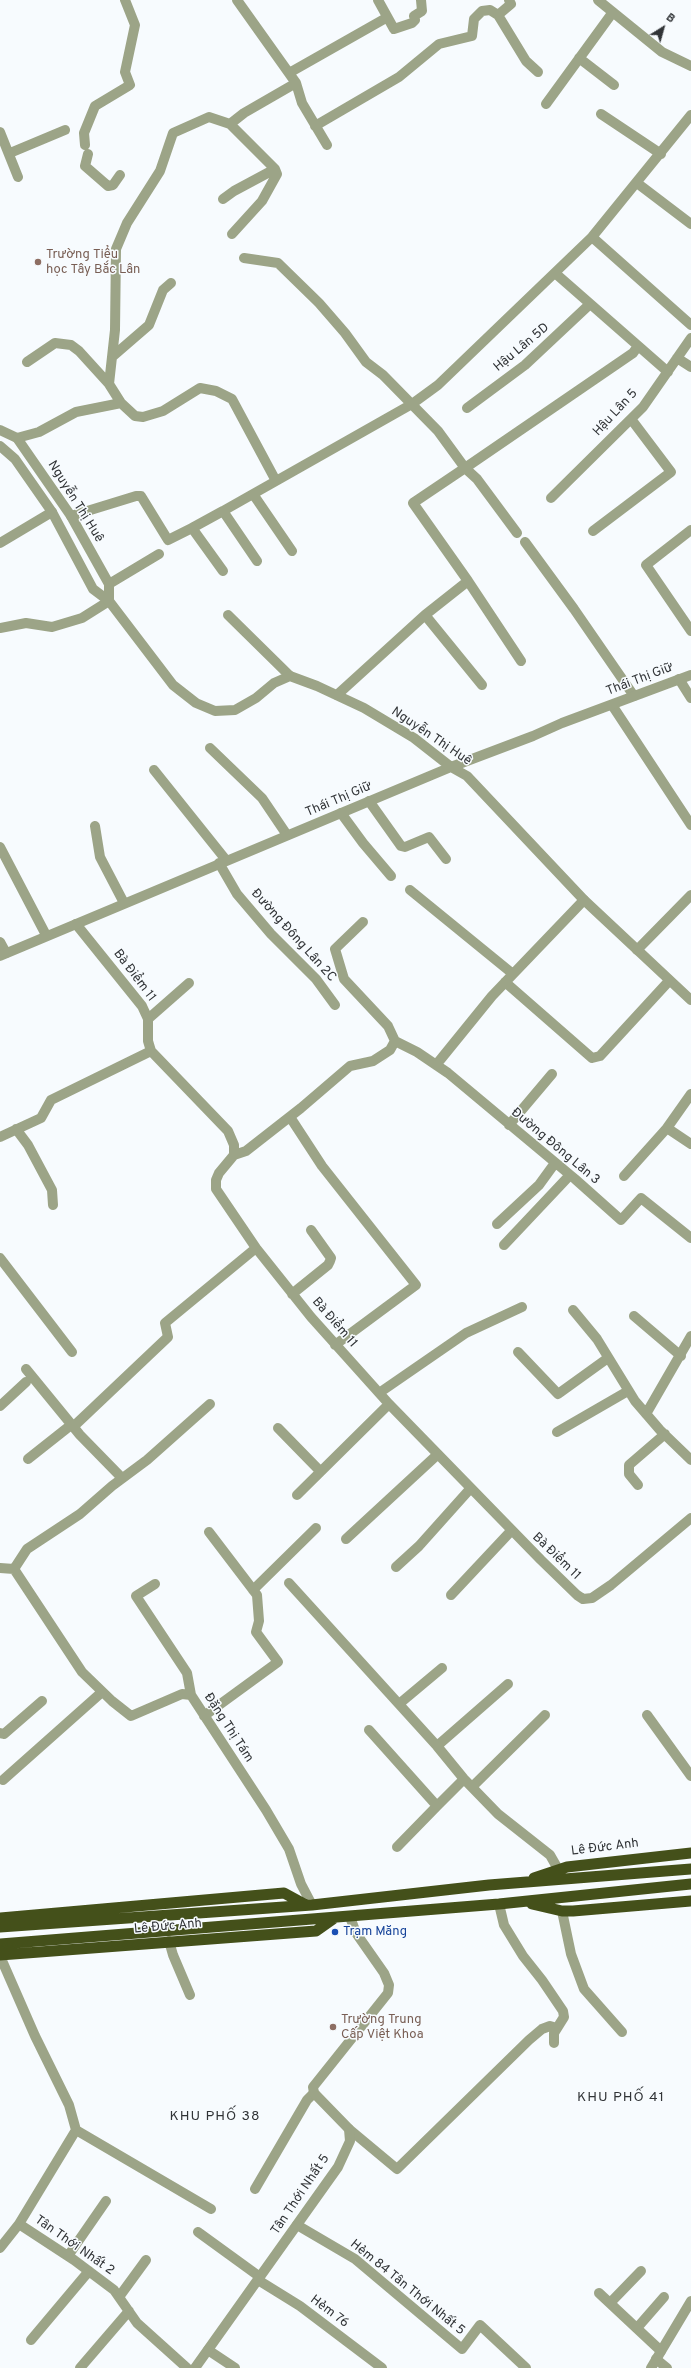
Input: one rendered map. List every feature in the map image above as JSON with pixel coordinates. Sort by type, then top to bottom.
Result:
[{"type":"highway","name":"Lê Đức Anh","points":[[525,1882],[558,1869],[614,1860],[691,1853]]},
{"type":"highway","name":"Lê Đức Anh","points":[[0,1918],[54,1918],[310,1905],[525,1882],[691,1869]]},
{"type":"highway","name":"Lê Đức Anh","points":[[0,1944],[524,1902],[600,1892],[691,1884]]},
{"type":"highway","name":"Lê Đức Anh","points":[[524,1902],[562,1911],[691,1901]]},
{"type":"highway","name":"Lê Đức Anh","points":[[0,1928],[54,1918]]},
{"type":"highway","name":"Lê Đức Anh","points":[[0,1956],[169,1941],[316,1931],[336,1918]]},
{"type":"street","points":[[120,174],[114,184],[108,186],[85,166],[86,149],[84,133],[95,106],[130,85],[125,72],[135,25],[125,0]]},
{"type":"street","points":[[237,0],[296,83],[302,103],[327,145]]},
{"type":"street","points":[[378,0],[386,18],[394,29],[407,26],[415,20],[414,16],[422,11],[421,0]]},
{"type":"street","points":[[498,15],[511,4],[509,0]]},
{"type":"street","points":[[598,0],[662,52],[691,66]]},
{"type":"street","points":[[315,126],[399,78],[439,44],[472,36],[474,19],[482,11],[490,10],[498,15],[526,61],[538,72]]},
{"type":"street","points":[[546,104],[613,12]]},
{"type":"street","points":[[289,73],[386,18]]},
{"type":"street","points":[[579,58],[614,85]]},
{"type":"street","points":[[230,124],[244,113],[296,83]]},
{"type":"street","points":[[601,114],[661,154]]},
{"type":"street","points":[[71,516],[136,496],[141,496],[168,540],[223,511],[412,404],[438,385],[592,237],[661,154],[691,115]]},
{"type":"street","points":[[109,384],[112,358],[116,249],[128,223],[160,171],[173,133],[209,117],[230,124],[275,169],[276,174],[273,183],[262,201],[232,234]]},
{"type":"street","points":[[10,153],[65,130]]},
{"type":"street","points":[[0,132],[10,153],[18,177]]},
{"type":"street","points":[[223,199],[234,191],[275,169]]},
{"type":"street","points":[[638,182],[691,224]]},
{"type":"street","points":[[592,237],[691,325]]},
{"type":"street","points":[[244,258],[278,263],[319,303],[366,362],[383,375],[438,431],[465,468],[477,479],[517,532]]},
{"type":"street","points":[[555,273],[668,372]]},
{"type":"street","points":[[112,358],[149,325],[163,290],[170,283]]},
{"type":"street","name":"Hậu Lân 5D","points":[[467,408],[525,365],[590,304]]},
{"type":"street","name":"Hậu Lân 5","points":[[551,498],[643,407],[691,338]]},
{"type":"street","points":[[27,362],[55,343],[71,345],[79,351],[109,384],[121,403],[135,416],[143,417],[163,411],[200,388],[216,391],[232,399],[276,481]]},
{"type":"street","points":[[521,661],[414,503],[633,353],[638,346]]},
{"type":"street","points":[[677,358],[691,367]]},
{"type":"street","points":[[0,430],[17,438],[40,432],[76,412],[121,403]]},
{"type":"street","points":[[593,531],[671,472],[631,419]]},
{"type":"street","name":"Nguyễn Thị Huê","points":[[17,438],[71,516],[109,584],[109,601]]},
{"type":"street","name":"Nguyễn Thị Huê","points":[[0,446],[15,459],[52,512],[93,589],[109,601],[173,685],[196,703],[215,711],[235,710],[256,698],[274,683],[290,676],[337,695],[414,738],[450,767],[467,776],[584,900],[691,1000]]},
{"type":"street","points":[[253,494],[292,551]]},
{"type":"street","points":[[223,511],[257,561]]},
{"type":"street","points":[[0,543],[52,512]]},
{"type":"street","points":[[192,528],[224,571]]},
{"type":"street","points":[[691,530],[646,565],[691,631]]},
{"type":"street","points":[[524,542],[574,609],[634,696]]},
{"type":"street","points":[[109,584],[159,554]]},
{"type":"street","points":[[337,695],[425,615],[468,581]]},
{"type":"street","points":[[0,628],[26,623],[52,627],[82,618],[109,601]]},
{"type":"street","points":[[228,615],[290,676]]},
{"type":"street","points":[[425,615],[482,685]]},
{"type":"street","name":"Thái Thị Giữ","points":[[3,954],[450,767],[691,675]]},
{"type":"street","points":[[678,679],[691,698]]},
{"type":"street","points":[[612,705],[691,825]]},
{"type":"street","points":[[210,748],[262,798],[287,835]]},
{"type":"street","name":"Đường Đông Lân 2C","points":[[154,770],[223,862],[247,906],[271,934],[316,979],[335,1005]]},
{"type":"street","points":[[369,801],[401,846],[405,847],[428,837],[446,859]]},
{"type":"street","points":[[341,813],[363,844],[391,876]]},
{"type":"street","points":[[95,826],[100,857],[124,903]]},
{"type":"street","points":[[0,847],[46,935]]},
{"type":"street","points":[[410,890],[513,974]]},
{"type":"street","points":[[637,950],[691,895]]},
{"type":"street","points":[[436,1065],[505,982],[584,900]]},
{"type":"street","points":[[0,1137],[41,1118],[51,1100],[151,1051],[228,1131],[234,1145],[234,1155],[246,1151],[350,1066],[373,1061],[390,1050],[395,1041],[388,1026],[344,979],[335,949],[363,922]]},
{"type":"street","name":"Bà Điểm 11","points":[[76,924],[142,1006],[148,1019],[148,1041],[151,1051]]},
{"type":"street","points":[[0,942],[3,954]]},
{"type":"street","points":[[505,982],[592,1058],[600,1056],[669,981]]},
{"type":"street","points":[[148,1019],[189,983]]},
{"type":"street","name":"Đường Đông Lân 3","points":[[395,1041],[436,1065],[570,1175],[621,1220],[641,1198],[691,1238]]},
{"type":"street","points":[[509,1124],[552,1074]]},
{"type":"street","points":[[624,1176],[667,1128],[691,1094]]},
{"type":"street","points":[[290,1116],[322,1166],[416,1285],[335,1345]]},
{"type":"street","points":[[667,1128],[691,1144]]},
{"type":"street","points":[[16,1129],[28,1145],[52,1190],[53,1205]]},
{"type":"street","name":"Bà Điểm 11","points":[[234,1155],[219,1173],[216,1180],[216,1189],[256,1248],[292,1294],[335,1345],[470,1490],[583,1599],[592,1598],[611,1585],[691,1518]]},
{"type":"street","points":[[497,1224],[539,1185],[555,1163]]},
{"type":"street","points":[[504,1245],[570,1175]]},
{"type":"street","points":[[292,1294],[328,1265],[331,1258],[311,1230]]},
{"type":"street","points":[[28,1459],[72,1426],[107,1396],[168,1338],[165,1323],[256,1248]]},
{"type":"street","points":[[0,1258],[72,1352]]},
{"type":"street","points":[[379,1393],[466,1333],[522,1307]]},
{"type":"street","points":[[573,1310],[596,1339],[628,1391],[646,1414],[691,1460]]},
{"type":"street","points":[[634,1316],[681,1356]]},
{"type":"street","points":[[646,1414],[681,1356],[691,1336]]},
{"type":"street","points":[[518,1352],[558,1394],[608,1358]]},
{"type":"street","points":[[26,1369],[72,1426],[122,1478]]},
{"type":"street","points":[[0,1406],[26,1382]]},
{"type":"street","points":[[557,1432],[628,1391]]},
{"type":"street","points":[[0,1568],[14,1569],[27,1549],[80,1514],[122,1478],[147,1460],[210,1404]]},
{"type":"street","points":[[297,1495],[389,1404]]},
{"type":"street","points":[[278,1428],[320,1471]]},
{"type":"street","points":[[638,1485],[629,1474],[630,1466],[665,1434]]},
{"type":"street","points":[[346,1539],[437,1455]]},
{"type":"street","points":[[396,1567],[419,1546],[470,1490]]},
{"type":"street","points":[[253,1590],[316,1528]]},
{"type":"street","points":[[451,1595],[511,1530]]},
{"type":"street","points":[[204,1716],[278,1662],[256,1632],[259,1621],[257,1595],[209,1532]]},
{"type":"street","name":"Đặng Thị Tám","points":[[14,1569],[82,1672],[102,1692],[131,1716],[182,1694],[191,1695],[266,1810],[289,1849],[300,1884],[310,1905]]},
{"type":"street","points":[[289,1583],[437,1746],[464,1779],[498,1814],[550,1855],[558,1869]]},
{"type":"street","points":[[155,1584],[136,1596],[187,1673],[191,1695]]},
{"type":"street","points":[[399,1704],[442,1668]]},
{"type":"street","points":[[437,1746],[508,1684]]},
{"type":"street","points":[[3,1780],[102,1692]]},
{"type":"street","points":[[0,1733],[4,1734],[42,1701]]},
{"type":"street","points":[[472,1787],[545,1715]]},
{"type":"street","points":[[647,1715],[691,1776]]},
{"type":"street","points":[[369,1730],[437,1806]]},
{"type":"street","points":[[397,1847],[464,1779]]},
{"type":"street","points":[[499,1904],[504,1925],[523,1956],[542,1980],[563,2011],[564,2018],[557,2028],[553,2038],[554,2043]]},
{"type":"street","points":[[562,1911],[572,1954],[584,1989],[622,2032]]},
{"type":"street","points":[[350,1917],[356,1933],[384,1973],[389,1985],[388,1993],[313,2087],[314,2093],[349,2129],[396,2170],[533,2036],[546,2028],[557,2028]]},
{"type":"street","points":[[169,1941],[173,1955],[190,1995]]},
{"type":"street","points":[[0,1956],[29,2023],[69,2105],[76,2130],[211,2209]]},
{"type":"street","points":[[255,2189],[303,2105],[314,2093]]},
{"type":"street","name":"Tân Thới Nhất 5","points":[[195,2368],[338,2167],[350,2141],[349,2129]]},
{"type":"street","name":"Tân Thới Nhất 2","points":[[76,2130],[19,2224],[68,2256],[114,2290],[137,2323],[187,2368]]},
{"type":"street","points":[[68,2256],[106,2201]]},
{"type":"street","points":[[0,2248],[19,2224]]},
{"type":"street","name":"Hẻm 84 Tân Thới Nhất 5","points":[[297,2225],[355,2259],[462,2349],[480,2325],[526,2368]]},
{"type":"street","name":"Hẻm 76","points":[[198,2232],[382,2368]]},
{"type":"street","points":[[119,2296],[146,2260]]},
{"type":"street","points":[[31,2340],[89,2271]]},
{"type":"street","points":[[610,2303],[641,2271]]},
{"type":"street","points":[[599,2293],[637,2328],[656,2360],[668,2368]]},
{"type":"street","points":[[637,2328],[664,2297]]},
{"type":"street","points":[[656,2360],[691,2301]]},
{"type":"street","points":[[80,2368],[129,2311]]},
{"type":"street","points":[[208,2350],[235,2368]]},
{"type":"place","name":"Trường Tiểu học Tây Bắc Lân","points":[[38,262]]},
{"type":"place","name":"Trạm Măng","points":[[335,1932]]},
{"type":"place","name":"Trường Trung Cấp Việt Khoa","points":[[333,2027]]},
{"type":"district","name":"KHU PHỐ 41","points":[[621,2098]]},
{"type":"district","name":"KHU PHỐ 38","points":[[215,2117]]}]
